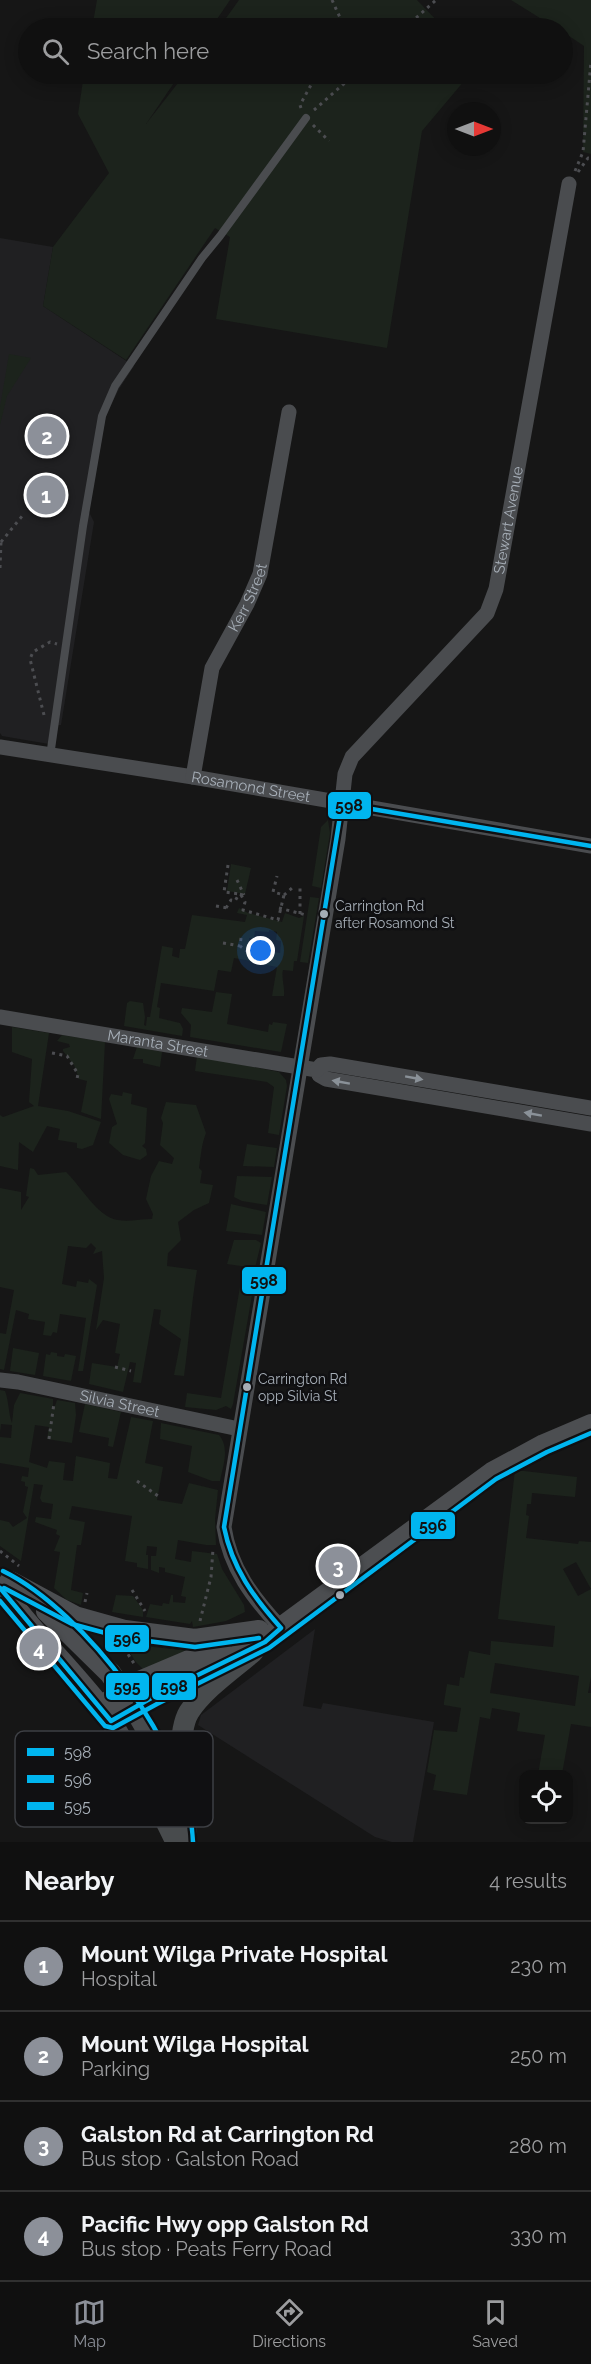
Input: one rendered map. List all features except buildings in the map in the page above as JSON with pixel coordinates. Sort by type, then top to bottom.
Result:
[{"type":"main road","points":[[183,1731],[188,1714],[199,1699],[268,1634],[492,1473],[554,1440],[591,1425]]},
{"type":"main road","points":[[9,1580],[75,1617],[125,1631],[195,1640],[268,1634]]},
{"type":"main road","points":[[9,1580],[82,1643],[110,1673],[129,1700],[146,1731]]},
{"type":"main road","points":[[9,1580],[13,1607],[106,1714],[116,1731]]},
{"type":"main road","points":[[106,1714],[129,1700],[142,1681],[268,1634]]},
{"type":"street","name":"Stewart Avenue","points":[[268,1634],[238,1574],[227,1546],[224,1527],[300,1068],[345,774],[352,757],[487,614],[496,589],[569,184]]},
{"type":"street","name":"Kerr Street","points":[[193,777],[212,668],[247,604],[260,574],[289,412]]},
{"type":"street","name":"Rosamond Street","points":[[0,747],[193,777],[591,846]]},
{"type":"street","name":"Maranta Street","points":[[0,1017],[317,1070]]},
{"type":"street","name":"Maranta Street","points":[[317,1070],[321,1065],[330,1064],[591,1108]]},
{"type":"street","name":"Maranta Street","points":[[317,1070],[319,1075],[326,1079],[591,1124]]},
{"type":"street","name":"Silvia Street","points":[[0,1380],[239,1429]]},
{"type":"lane","points":[[50,756],[83,526],[102,416],[115,386],[202,258],[306,118]]},
{"type":"path","points":[[332,0],[340,18]]},
{"type":"path","points":[[416,18],[436,0]]},
{"type":"path","points":[[569,184],[583,152],[591,61]]},
{"type":"path","points":[[312,84],[300,105],[306,118],[329,141]]},
{"type":"path","points":[[306,118],[344,84]]},
{"type":"path","points":[[569,184],[588,158],[591,159]]},
{"type":"path","points":[[0,568],[1,542],[23,515]]},
{"type":"path","points":[[43,724],[44,714],[30,659],[33,652],[50,642],[67,646]]},
{"type":"path","points":[[228,865],[224,892],[243,895]]},
{"type":"path","points":[[277,876],[273,892],[284,895]]},
{"type":"path","points":[[237,880],[245,902],[243,910],[278,920],[284,895],[293,887]]},
{"type":"path","points":[[300,888],[300,914]]},
{"type":"path","points":[[216,906],[226,908],[231,900],[235,901],[243,895]]},
{"type":"path","points":[[280,909],[306,915]]},
{"type":"path","points":[[240,946],[241,938]]},
{"type":"path","points":[[222,943],[240,946],[255,957]]},
{"type":"path","points":[[52,1053],[67,1056],[78,1074],[77,1079]]},
{"type":"path","points":[[115,1367],[131,1371]]},
{"type":"path","points":[[49,1439],[54,1406]]},
{"type":"path","points":[[136,1480],[158,1496]]},
{"type":"path","points":[[200,1629],[201,1610],[211,1577],[213,1549]]},
{"type":"path","points":[[0,1551],[9,1580]]},
{"type":"path","points":[[132,1590],[145,1611]]},
{"type":"path","points":[[123,1644],[129,1659],[140,1669]]},
{"type":"shaded area","points":[[97,0],[230,0],[218,18],[94,18]]},
{"type":"shaded area","points":[[239,0],[417,0],[434,18],[226,18]]},
{"type":"shaded area","points":[[511,0],[591,0],[591,154],[583,152],[584,46],[573,39],[573,18],[540,18]]},
{"type":"shaded area","points":[[82,84],[173,84],[146,124],[177,84],[462,84],[422,131],[387,348],[216,319],[230,237],[215,228],[126,360],[43,306],[53,247],[109,173],[78,114]]},
{"type":"shaded area","points":[[0,238],[53,247],[43,306],[134,366],[106,415],[89,512],[94,522],[61,725],[58,725],[55,745],[2,736],[0,733]]},
{"type":"shaded area","points":[[9,354],[31,358],[7,396],[0,425],[0,407]]},
{"type":"shaded area","points":[[328,820],[330,833],[321,888],[312,886],[321,827]]},
{"type":"shaded area","points":[[231,864],[251,868],[245,894],[227,891]]},
{"type":"shaded area","points":[[310,897],[319,898],[308,963],[300,962]]},
{"type":"shaded area","points":[[239,908],[248,913],[282,922],[285,913],[299,918],[304,916],[297,961],[294,961],[293,971],[283,970],[284,996],[272,996],[277,967],[234,958],[231,972],[218,970],[214,991],[161,983],[157,1007],[160,1008],[159,1018],[180,1023],[183,1029],[182,1036],[124,1026],[127,1003],[130,1001],[143,1003],[144,1025],[146,1026],[147,1017],[150,1017],[162,946],[173,948],[172,956],[179,958],[180,949],[185,949],[192,915],[245,922],[247,915],[237,913]],"holes":[[[255,931],[277,932],[276,940],[281,941],[280,953],[274,952],[272,957],[250,952],[249,938],[254,938]]]},
{"type":"shaded area","points":[[216,992],[232,994],[227,1024],[268,1032],[269,1024],[272,1025],[273,1022],[287,1024],[281,1052],[190,1037],[191,1025],[181,1013],[182,1008],[212,1012]]},
{"type":"shaded area","points":[[12,1027],[49,1033],[38,1106],[68,1111],[101,1122],[93,1145],[82,1149],[77,1148],[77,1143],[58,1140],[60,1129],[47,1126],[33,1152],[19,1142],[18,1170],[0,1166],[0,1115],[3,1117],[34,1106],[29,1102],[32,1059],[12,1052]]},
{"type":"shaded area","points":[[62,1035],[105,1042],[101,1119],[81,1112],[87,1081],[79,1079],[74,1065],[63,1051],[70,1047],[69,1044],[57,1041]]},
{"type":"shaded area","points":[[137,1047],[162,1052],[160,1067],[143,1063],[143,1059],[133,1059]]},
{"type":"shaded area","points":[[197,1056],[279,1072],[286,1080],[287,1086],[279,1135],[268,1133],[274,1087],[267,1082],[195,1071]]},
{"type":"shaded area","points":[[123,1092],[132,1094],[131,1104],[147,1108],[145,1143],[142,1146],[146,1149],[147,1155],[140,1160],[123,1155],[109,1143],[112,1127],[117,1124],[109,1099],[111,1094],[122,1096]]},
{"type":"shaded area","points":[[166,1102],[196,1105],[206,1133],[199,1168],[202,1171],[200,1183],[213,1185],[209,1203],[194,1210],[178,1222],[181,1240],[168,1253],[167,1266],[197,1270],[184,1376],[174,1375],[181,1339],[159,1324],[161,1310],[154,1309],[141,1383],[133,1382],[136,1363],[130,1362],[123,1392],[89,1384],[92,1363],[117,1367],[120,1354],[115,1353],[120,1324],[103,1320],[96,1330],[104,1278],[102,1251],[93,1254],[96,1248],[91,1243],[86,1248],[68,1246],[62,1284],[76,1287],[77,1281],[88,1283],[89,1279],[97,1285],[83,1371],[78,1371],[86,1318],[60,1314],[57,1333],[53,1332],[51,1336],[43,1335],[45,1322],[28,1319],[29,1314],[16,1310],[4,1370],[0,1369],[0,1333],[6,1334],[14,1290],[0,1287],[0,1188],[21,1192],[21,1210],[29,1197],[26,1196],[30,1168],[34,1169],[38,1175],[66,1172],[110,1218],[126,1221],[152,1219],[153,1214],[146,1199],[151,1176],[159,1161],[172,1164],[174,1158],[160,1145],[163,1123],[161,1118]]},
{"type":"shaded area","points":[[247,1144],[277,1148],[274,1167],[243,1166]]},
{"type":"shaded area","points":[[237,1176],[272,1177],[267,1205],[242,1201],[234,1197]]},
{"type":"shaded area","points":[[231,1204],[266,1212],[262,1235],[226,1231]]},
{"type":"shaded area","points":[[234,1240],[256,1240],[261,1243],[255,1268],[227,1264]]},
{"type":"shaded area","points":[[242,1275],[255,1278],[231,1409],[226,1406],[216,1410],[185,1407],[187,1393],[221,1398]]},
{"type":"shaded area","points":[[13,1348],[39,1353],[35,1375],[10,1371]]},
{"type":"shaded area","points":[[51,1352],[57,1353],[57,1356],[64,1357],[65,1354],[76,1356],[71,1381],[43,1376],[46,1354],[50,1355]]},
{"type":"shaded area","points":[[0,1390],[5,1391],[12,1423],[14,1405],[20,1393],[53,1399],[53,1406],[57,1400],[75,1403],[76,1415],[72,1443],[47,1439],[49,1427],[35,1425],[29,1462],[47,1468],[49,1461],[65,1463],[63,1480],[73,1481],[76,1456],[110,1463],[108,1478],[117,1479],[131,1417],[153,1421],[145,1463],[163,1467],[157,1500],[182,1504],[189,1483],[218,1490],[215,1519],[216,1545],[178,1540],[175,1559],[191,1562],[192,1551],[217,1554],[222,1569],[244,1605],[245,1612],[226,1621],[193,1627],[192,1621],[190,1624],[146,1617],[150,1604],[162,1606],[163,1603],[169,1604],[171,1595],[173,1595],[173,1602],[185,1603],[186,1597],[181,1596],[185,1577],[165,1572],[165,1568],[159,1567],[159,1573],[151,1570],[151,1556],[156,1556],[157,1547],[147,1546],[148,1569],[137,1567],[137,1563],[125,1561],[132,1516],[72,1506],[69,1519],[85,1522],[81,1545],[77,1545],[71,1590],[83,1593],[81,1605],[67,1600],[54,1588],[60,1552],[54,1551],[60,1536],[56,1534],[57,1530],[35,1522],[36,1517],[51,1519],[53,1504],[42,1502],[40,1498],[43,1485],[34,1484],[21,1561],[0,1546],[0,1520],[9,1522],[13,1527],[27,1518],[23,1512],[28,1487],[25,1486],[25,1482],[21,1481],[22,1476],[28,1477],[29,1468],[0,1463],[0,1437],[11,1438],[12,1425],[1,1424],[0,1433]]},
{"type":"shaded area","points":[[85,1404],[121,1412],[113,1447],[108,1446],[109,1438],[79,1432]]},
{"type":"shaded area","points":[[161,1423],[219,1435],[225,1451],[220,1481],[212,1481],[188,1472],[192,1446],[160,1439]]},
{"type":"shaded area","points":[[515,1470],[577,1477],[575,1497],[532,1493],[531,1504],[527,1504],[526,1515],[529,1516],[526,1538],[578,1544],[579,1541],[591,1542],[591,1589],[591,1677],[588,1693],[591,1693],[591,1727],[571,1724],[563,1770],[539,1770],[545,1735],[517,1731],[520,1713],[492,1708],[490,1719],[480,1717],[467,1795],[433,1790],[436,1775],[427,1772],[434,1730],[457,1732],[461,1708],[444,1705],[444,1702],[447,1684],[459,1686],[460,1677],[464,1678],[469,1651],[490,1655],[491,1641],[553,1647],[555,1626],[498,1619]],"holes":[[[576,1562],[591,1589],[578,1596],[563,1569]],[[495,1663],[579,1676],[575,1706],[490,1693]]]},
{"type":"shaded area","points":[[116,1595],[133,1596],[143,1610],[143,1617],[112,1612]]},
{"type":"shaded area","points":[[315,1629],[303,1706],[321,1709],[323,1703],[434,1722],[413,1842],[392,1842],[375,1837],[213,1734],[213,1731],[207,1731],[198,1725],[201,1715]]},
{"type":"shaded area","points":[[125,1644],[191,1651],[145,1671],[135,1661]]},
{"type":"transit line","name":"598","points":[[0,1588],[111,1721],[153,1697],[265,1642],[281,1628],[245,1582],[232,1556],[224,1527],[342,804],[591,846]]},
{"type":"transit line","name":"596","points":[[0,1601],[105,1726],[113,1728],[269,1648],[496,1479],[547,1452],[591,1433]]},
{"type":"transit line","name":"595","points":[[3,1571],[35,1590],[67,1617],[128,1687],[156,1731]]},
{"type":"transit line","name":"596","points":[[4,1588],[72,1624],[124,1638],[195,1647],[259,1638]]},
{"type":"transit line","name":"595","points":[[191,1827],[193,1842]]},
{"type":"place","name":"Mount Wilga Hospital","points":[[47,436]]},
{"type":"place","name":"Mount Wilga Private Hospital","points":[[46,495]]},
{"type":"place","name":"Carrington Rd after Rosamond St","points":[[324,914]]},
{"type":"place","name":"Carrington Rd opp Silvia St","points":[[247,1387]]},
{"type":"place","name":"Galston Rd at Carrington Rd","points":[[338,1566]]},
{"type":"place","name":"Pacific Hwy opp Galston Rd","points":[[39,1648]]}]
